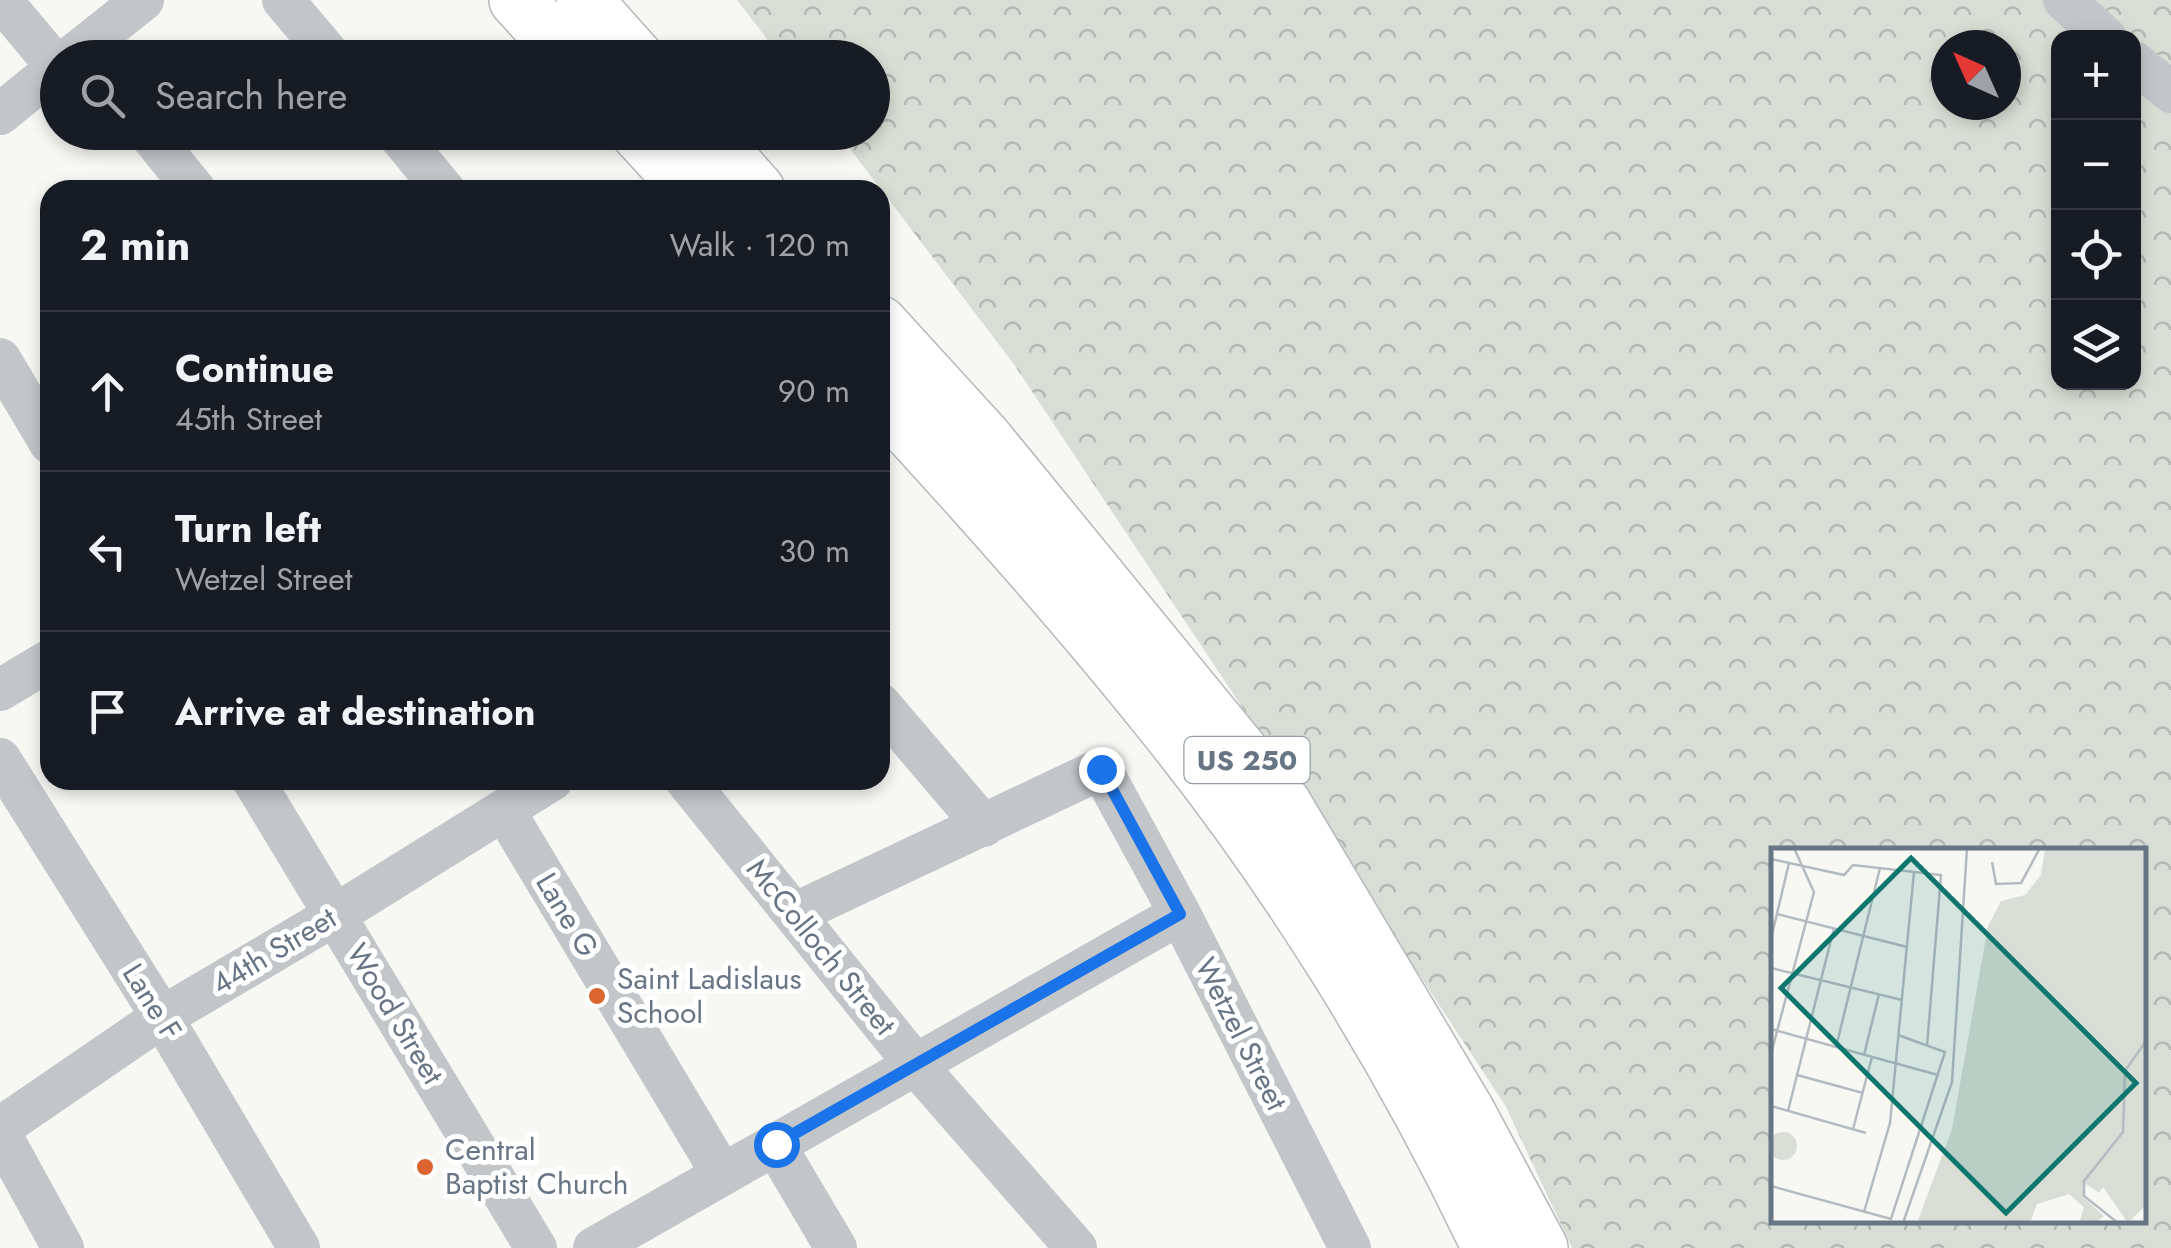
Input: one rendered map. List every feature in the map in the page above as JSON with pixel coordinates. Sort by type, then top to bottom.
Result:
[{"type":"highway","points":[[517,0],[554,40]]},
{"type":"highway","points":[[584,0],[620,40]]},
{"type":"highway","points":[[654,150],[681,180]]},
{"type":"highway","points":[[721,150],[748,180]]},
{"type":"highway","name":"US 250","points":[[890,335],[984,438],[1284,806],[1466,1110],[1540,1248]]},
{"type":"highway","name":"US 250","points":[[890,409],[1159,718],[1278,879],[1383,1046],[1456,1177],[1490,1248]]},
{"type":"street","points":[[1,0],[47,40]]},
{"type":"street","points":[[94,40],[143,0]]},
{"type":"street","points":[[283,0],[317,40]]},
{"type":"street","points":[[2064,0],[2097,30]]},
{"type":"street","points":[[2141,68],[2171,92]]},
{"type":"street","points":[[0,114],[40,83]]},
{"type":"street","points":[[163,150],[188,180]]},
{"type":"street","points":[[411,150],[436,180]]},
{"type":"street","points":[[0,359],[40,425]]},
{"type":"street","points":[[0,690],[40,666]]},
{"type":"street","points":[[796,913],[984,826],[890,716]]},
{"type":"street","name":"Lane F","points":[[0,759],[162,1016],[299,1248]]},
{"type":"street","name":"Wetzel Street","points":[[984,826],[1101,769],[1180,914],[1350,1248]]},
{"type":"street","name":"Wood Street","points":[[259,790],[536,1248]]},
{"type":"street","name":"44th Street","points":[[0,1131],[162,1016],[335,915],[536,790]]},
{"type":"street","name":"McColloch Street","points":[[694,790],[914,1063],[1076,1248]]},
{"type":"street","name":"Lane G","points":[[504,810],[722,1174]]},
{"type":"street","points":[[594,1248],[1180,914]]},
{"type":"street","points":[[0,1131],[63,1248]]},
{"type":"street","points":[[776,1144],[836,1248]]},
{"type":"green space","points":[[737,0],[2171,0],[2171,1248],[1572,1248],[1505,1105],[1013,363],[890,201],[890,180],[874,180],[851,150],[890,150],[890,40],[768,40]]},
{"type":"place","name":"Saint Ladislaus School","points":[[597,996]]},
{"type":"place","name":"Central Baptist Church","points":[[425,1167]]},
{"type":"route","points":[[776,1144],[1180,914],[1101,769]]}]
